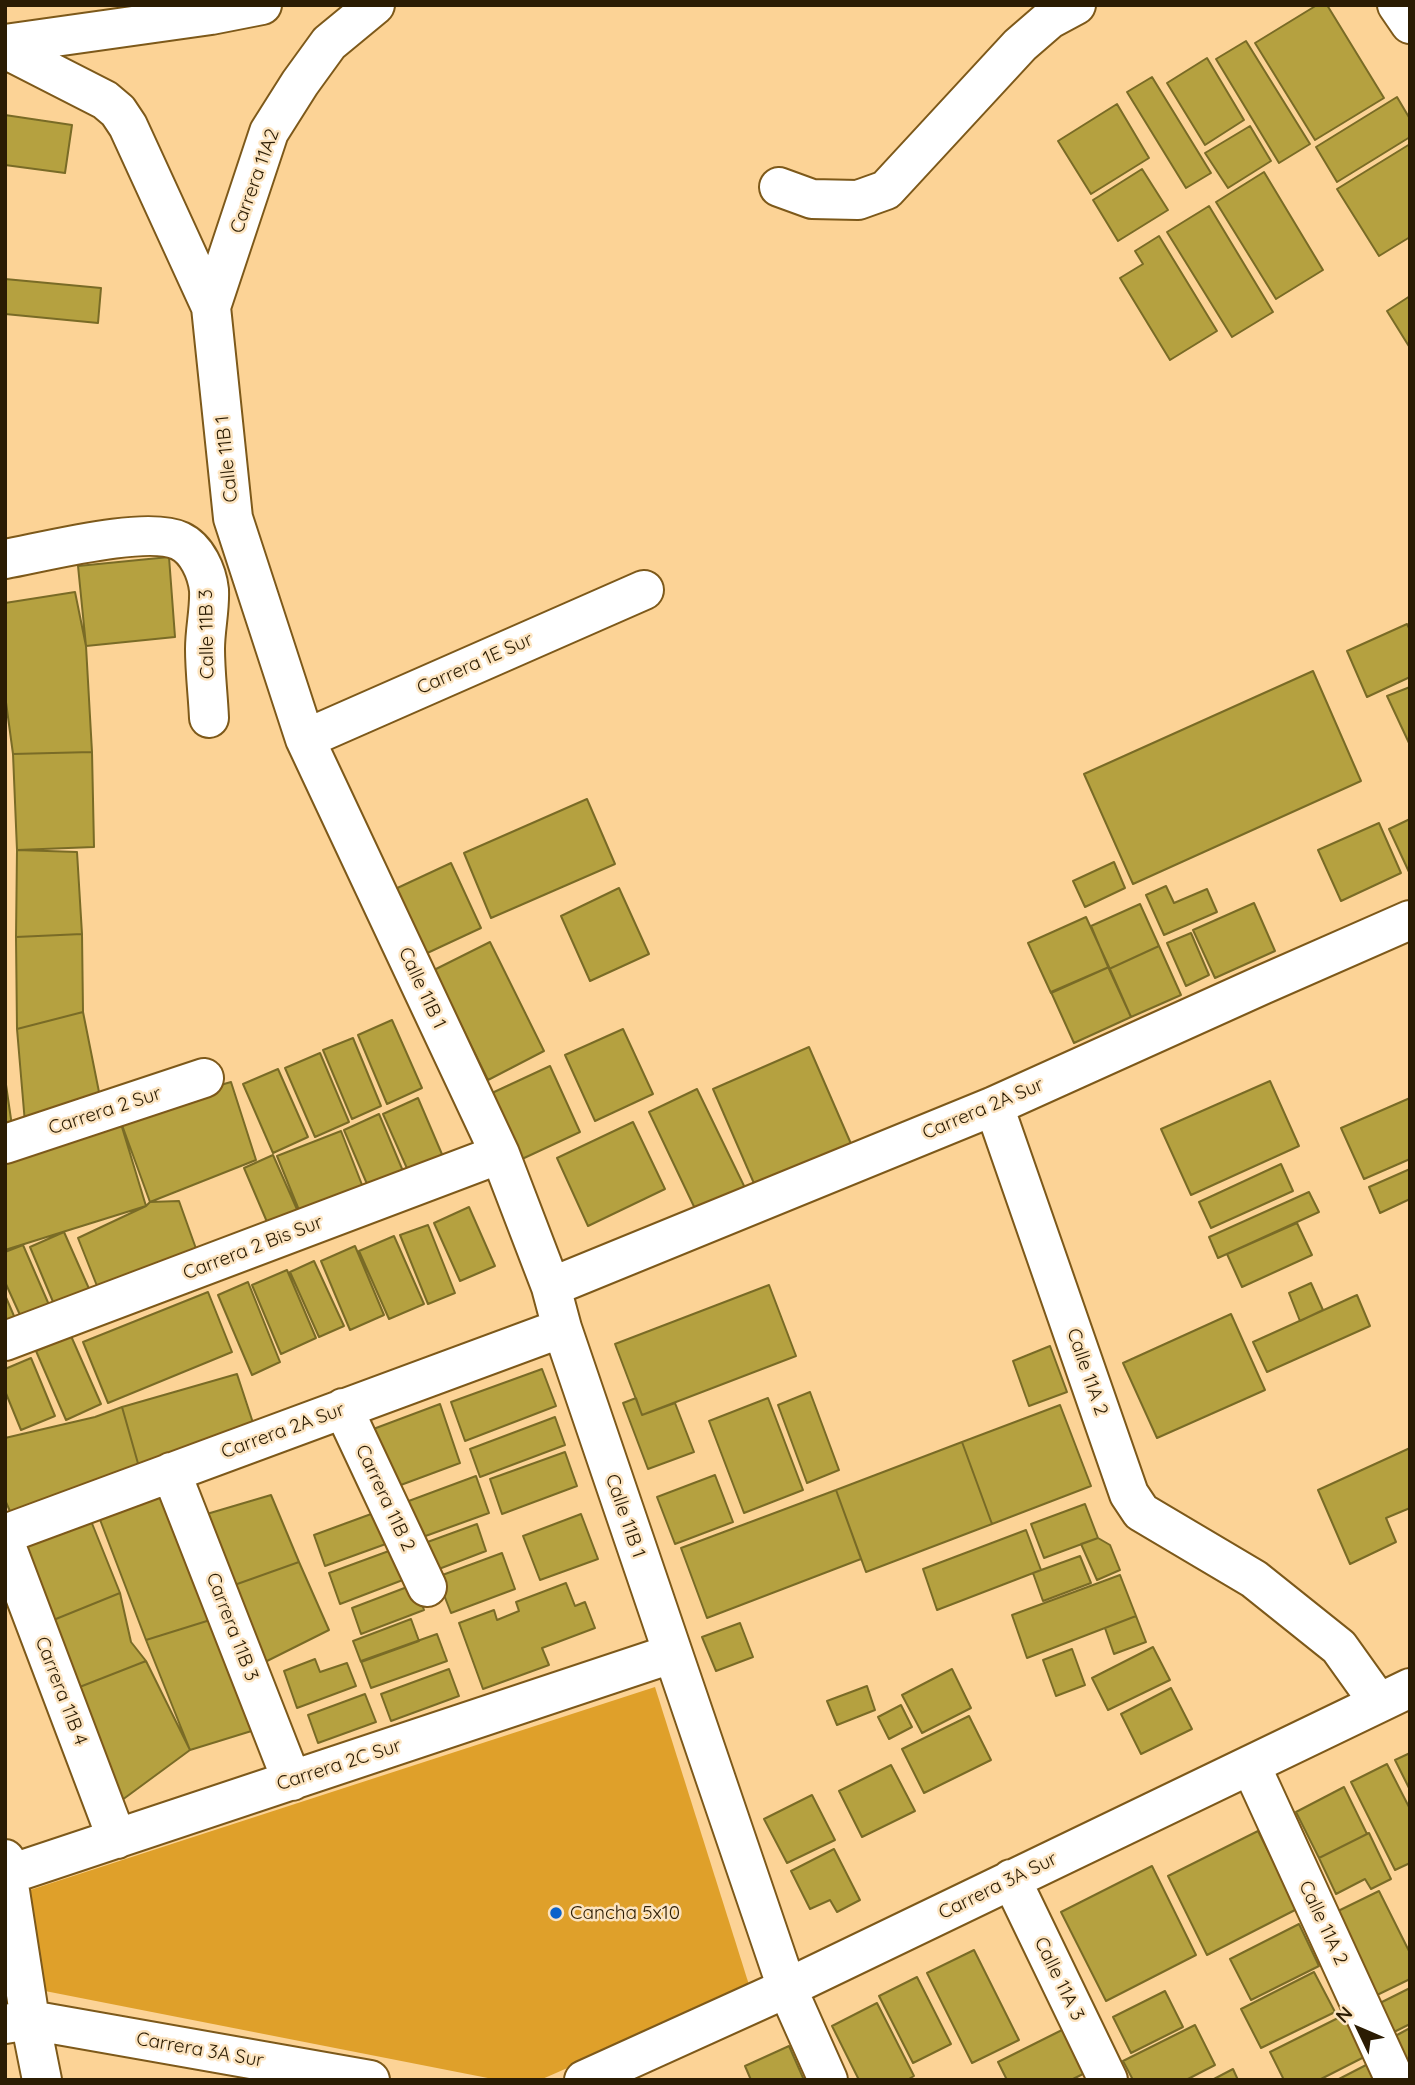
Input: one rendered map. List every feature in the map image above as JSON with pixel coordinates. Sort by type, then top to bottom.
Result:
[{"type":"street","points":[[5,44],[211,15],[262,5]]},
{"type":"street","name":"Carrera 11A2","points":[[211,307],[269,132],[300,82],[330,43],[375,5]]},
{"type":"street","points":[[779,187],[812,199],[858,201],[886,190],[1020,45],[1049,19],[1076,5]]},
{"type":"street","points":[[1397,5],[1410,24]]},
{"type":"street","name":"Calle 11B 1","points":[[5,49],[105,100],[118,111],[128,126],[211,307],[233,517],[305,738],[500,1154],[551,1287],[562,1328],[671,1654],[787,1988],[828,2080]]},
{"type":"street","points":[[5,559],[115,538],[166,536],[182,541],[233,517]]},
{"type":"street","name":"Calle 11B 3","points":[[182,541],[196,553],[209,589],[205,648],[209,718]]},
{"type":"street","name":"Carrera 1E Sur","points":[[305,738],[644,590]]},
{"type":"street","name":"Carrera 2A Sur","points":[[551,1287],[995,1106],[1410,920]]},
{"type":"street","name":"Carrera 2 Sur","points":[[5,1144],[204,1078]]},
{"type":"street","name":"Calle 11A 2","points":[[995,1106],[1129,1494],[1141,1512],[1254,1579],[1394,1695]]},
{"type":"street","name":"Carrera 2 Bis Sur","points":[[5,1341],[500,1154]]},
{"type":"street","name":"Carrera 2A Sur","points":[[5,1534],[562,1328]]},
{"type":"street","name":"Carrera 11B 2","points":[[343,1408],[427,1587]]},
{"type":"street","name":"Carrera 11B 3","points":[[172,1472],[292,1781]]},
{"type":"street","name":"Carrera 11B 4","points":[[5,1543],[117,1839]]},
{"type":"street","name":"Carrera 2C Sur","points":[[6,1867],[117,1839],[671,1654]]},
{"type":"street","name":"Carrera 3A Sur","points":[[584,2080],[787,1988],[1394,1695]]},
{"type":"street","name":"Calle 11A 2","points":[[1251,1766],[1395,2080]]},
{"type":"street","points":[[6,1867],[17,2022],[41,2080]]},
{"type":"street","name":"Calle 11A 3","points":[[1011,1879],[1108,2080]]},
{"type":"street","name":"Carrera 3A Sur","points":[[17,2022],[370,2080]]},
{"type":"shaded area","points":[[655,1687],[750,1988],[540,2080],[498,2080],[45,1991],[27,1891]]},
{"type":"building","points":[[1317,5],[1327,5],[1384,98],[1315,140],[1255,43]]},
{"type":"building","points":[[1246,41],[1310,144],[1279,163],[1216,59]]},
{"type":"building","points":[[1207,58],[1244,120],[1205,145],[1167,83]]},
{"type":"building","points":[[1152,77],[1211,173],[1186,188],[1127,92]]},
{"type":"building","points":[[1397,97],[1410,119],[1410,137],[1337,182],[1316,147]]},
{"type":"building","points":[[1117,104],[1149,158],[1091,194],[1058,141]]},
{"type":"building","points":[[5,115],[72,125],[65,173],[5,165]]},
{"type":"building","points":[[1250,126],[1271,161],[1228,188],[1205,153]]},
{"type":"building","points":[[1410,144],[1410,237],[1379,256],[1337,189]]},
{"type":"building","points":[[1142,169],[1168,210],[1118,241],[1093,200]]},
{"type":"building","points":[[1264,172],[1323,270],[1276,299],[1216,202]]},
{"type":"building","points":[[1209,206],[1273,312],[1232,337],[1167,232]]},
{"type":"building","points":[[1159,236],[1217,331],[1170,360],[1120,278],[1143,264],[1135,251]]},
{"type":"building","points":[[5,279],[101,288],[98,323],[5,314]]},
{"type":"building","points":[[1410,296],[1410,348],[1387,311]]},
{"type":"building","points":[[169,557],[175,637],[86,646],[78,566]]},
{"type":"building","points":[[75,592],[86,646],[92,752],[13,754],[5,695],[5,603]]},
{"type":"building","points":[[1407,624],[1410,630],[1410,677],[1367,697],[1347,651]]},
{"type":"building","points":[[1313,671],[1361,781],[1133,884],[1084,774]]},
{"type":"building","points":[[1410,687],[1410,743],[1409,743],[1387,696]]},
{"type":"building","points":[[92,752],[94,847],[17,850],[13,754]]},
{"type":"building","points":[[587,799],[615,864],[491,918],[464,853]]},
{"type":"building","points":[[1410,819],[1410,872],[1409,872],[1389,829]]},
{"type":"building","points":[[1379,823],[1401,873],[1341,901],[1318,850]]},
{"type":"building","points":[[17,850],[77,852],[82,934],[16,937]]},
{"type":"building","points":[[1114,862],[1125,888],[1085,907],[1073,881]]},
{"type":"building","points":[[451,863],[481,928],[423,955],[393,890]]},
{"type":"building","points":[[1166,886],[1174,903],[1207,889],[1217,912],[1164,935],[1146,895]]},
{"type":"building","points":[[619,888],[649,954],[590,981],[561,916]]},
{"type":"building","points":[[1254,903],[1275,951],[1215,978],[1193,930]]},
{"type":"building","points":[[1140,904],[1159,946],[1109,969],[1091,926]]},
{"type":"building","points":[[1086,917],[1109,967],[1051,993],[1028,943]]},
{"type":"building","points":[[1191,933],[1209,975],[1186,986],[1167,943]]},
{"type":"building","points":[[82,934],[83,1012],[17,1029],[16,937]]},
{"type":"building","points":[[490,942],[544,1051],[488,1080],[434,970]]},
{"type":"building","points":[[1159,946],[1181,995],[1131,1017],[1109,969]]},
{"type":"building","points":[[1109,967],[1131,1017],[1074,1043],[1051,992]]},
{"type":"building","points":[[83,1012],[103,1112],[25,1123],[17,1029]]},
{"type":"building","points":[[392,1020],[422,1088],[387,1104],[358,1035]]},
{"type":"building","points":[[623,1029],[653,1094],[595,1121],[565,1055]]},
{"type":"building","points":[[353,1038],[381,1106],[352,1119],[323,1050]]},
{"type":"building","points":[[809,1047],[852,1146],[756,1188],[713,1089]]},
{"type":"building","points":[[320,1053],[349,1122],[315,1137],[285,1068]]},
{"type":"building","points":[[550,1066],[580,1132],[522,1159],[492,1093]]},
{"type":"building","points":[[278,1069],[308,1137],[273,1153],[243,1084]]},
{"type":"building","points":[[5,1078],[12,1126],[5,1129]]},
{"type":"building","points":[[1270,1081],[1299,1146],[1191,1195],[1161,1129]]},
{"type":"building","points":[[231,1082],[256,1160],[150,1202],[118,1114]]},
{"type":"building","points":[[697,1089],[747,1192],[698,1215],[649,1112]]},
{"type":"building","points":[[418,1098],[447,1166],[413,1182],[383,1114]]},
{"type":"building","points":[[1410,1098],[1410,1159],[1364,1179],[1341,1128]]},
{"type":"building","points":[[118,1114],[146,1206],[5,1250],[5,1150]]},
{"type":"building","points":[[379,1114],[408,1183],[373,1198],[344,1130]]},
{"type":"building","points":[[633,1122],[665,1189],[588,1226],[557,1158]]},
{"type":"building","points":[[341,1131],[366,1195],[303,1220],[277,1156]]},
{"type":"building","points":[[273,1155],[303,1223],[273,1236],[244,1168]]},
{"type":"building","points":[[1281,1164],[1293,1191],[1211,1228],[1199,1202]]},
{"type":"building","points":[[1410,1169],[1410,1199],[1380,1213],[1369,1187]]},
{"type":"building","points":[[1309,1192],[1319,1212],[1218,1258],[1209,1237]]},
{"type":"building","points":[[179,1201],[199,1257],[101,1296],[78,1238],[150,1202]]},
{"type":"building","points":[[469,1207],[495,1266],[460,1281],[434,1223]]},
{"type":"building","points":[[1297,1223],[1312,1255],[1242,1287],[1227,1254]]},
{"type":"building","points":[[428,1225],[455,1293],[428,1304],[400,1235]]},
{"type":"building","points":[[64,1232],[94,1300],[59,1316],[30,1247]]},
{"type":"building","points":[[394,1236],[424,1304],[389,1319],[359,1251]]},
{"type":"building","points":[[23,1245],[53,1314],[25,1326],[5,1282],[5,1252]]},
{"type":"building","points":[[355,1246],[384,1315],[350,1330],[321,1261]]},
{"type":"building","points":[[314,1261],[344,1326],[319,1337],[290,1272]]},
{"type":"building","points":[[287,1270],[316,1338],[281,1354],[252,1285]]},
{"type":"building","points":[[248,1282],[280,1362],[252,1375],[218,1295]]},
{"type":"building","points":[[1311,1283],[1323,1310],[1300,1321],[1289,1293]]},
{"type":"building","points":[[769,1285],[796,1356],[642,1415],[615,1344]]},
{"type":"building","points":[[208,1292],[232,1352],[108,1403],[83,1342]]},
{"type":"building","points":[[5,1295],[20,1330],[5,1336]]},
{"type":"building","points":[[1357,1295],[1370,1326],[1267,1372],[1253,1342]]},
{"type":"building","points":[[1231,1314],[1265,1390],[1157,1438],[1123,1363]]},
{"type":"building","points":[[71,1336],[101,1404],[66,1420],[36,1351]]},
{"type":"building","points":[[1050,1346],[1067,1392],[1029,1406],[1013,1361]]},
{"type":"building","points":[[31,1358],[55,1416],[21,1430],[5,1391],[5,1369]]},
{"type":"building","points":[[542,1369],[556,1406],[465,1441],[451,1402]]},
{"type":"building","points":[[237,1374],[256,1432],[141,1474],[122,1407]]},
{"type":"building","points":[[810,1392],[839,1470],[807,1483],[778,1405]]},
{"type":"building","points":[[636,1398],[642,1415],[675,1403],[694,1452],[648,1469],[623,1403]]},
{"type":"building","points":[[768,1398],[803,1490],[744,1513],[709,1421]]},
{"type":"building","points":[[440,1404],[460,1463],[390,1489],[368,1431]]},
{"type":"building","points":[[1060,1405],[1091,1486],[992,1524],[962,1442]]},
{"type":"building","points":[[122,1407],[141,1474],[13,1518],[5,1500],[5,1438],[95,1417]]},
{"type":"building","points":[[555,1417],[565,1445],[480,1477],[470,1449]]},
{"type":"building","points":[[962,1442],[992,1524],[866,1572],[836,1490]]},
{"type":"building","points":[[1410,1448],[1410,1508],[1386,1518],[1396,1542],[1350,1564],[1318,1490]]},
{"type":"building","points":[[565,1452],[577,1486],[502,1514],[490,1479]]},
{"type":"building","points":[[715,1475],[733,1522],[675,1544],[657,1497]]},
{"type":"building","points":[[476,1476],[489,1513],[420,1538],[406,1502]]},
{"type":"building","points":[[170,1482],[223,1616],[146,1640],[94,1504]]},
{"type":"building","points":[[836,1490],[861,1559],[707,1618],[681,1548]]},
{"type":"building","points":[[271,1495],[299,1562],[226,1588],[200,1516]]},
{"type":"building","points":[[1085,1504],[1098,1538],[1044,1558],[1031,1524]]},
{"type":"building","points":[[382,1510],[394,1541],[325,1566],[314,1535]]},
{"type":"building","points":[[87,1511],[120,1593],[46,1623],[17,1538]]},
{"type":"building","points":[[581,1514],[598,1559],[540,1580],[523,1536]]},
{"type":"building","points":[[477,1524],[486,1551],[431,1572],[422,1544]]},
{"type":"building","points":[[1026,1530],[1041,1570],[937,1610],[923,1569]]},
{"type":"building","points":[[1098,1538],[1110,1545],[1120,1570],[1097,1580],[1081,1544]]},
{"type":"building","points":[[397,1548],[408,1578],[340,1604],[329,1573]]},
{"type":"building","points":[[502,1553],[515,1589],[451,1613],[437,1577]]},
{"type":"building","points":[[1080,1556],[1091,1583],[1043,1601],[1033,1573]]},
{"type":"building","points":[[299,1562],[329,1630],[259,1665],[226,1588]]},
{"type":"building","points":[[1120,1575],[1136,1616],[1027,1658],[1012,1615]]},
{"type":"building","points":[[566,1583],[575,1606],[585,1602],[595,1628],[542,1648],[549,1665],[483,1689],[459,1623],[494,1610],[497,1620],[519,1611],[516,1602]]},
{"type":"building","points":[[415,1584],[424,1610],[361,1634],[352,1608]]},
{"type":"building","points":[[120,1593],[131,1642],[146,1661],[72,1690],[46,1623]]},
{"type":"building","points":[[223,1616],[258,1729],[190,1750],[146,1640]]},
{"type":"building","points":[[1136,1616],[1146,1642],[1114,1654],[1105,1628]]},
{"type":"building","points":[[411,1619],[419,1641],[361,1662],[353,1641]]},
{"type":"building","points":[[740,1623],[753,1657],[716,1671],[702,1637]]},
{"type":"building","points":[[437,1634],[447,1661],[371,1688],[361,1661]]},
{"type":"building","points":[[1153,1647],[1170,1680],[1108,1710],[1092,1678]]},
{"type":"building","points":[[1072,1649],[1085,1685],[1056,1696],[1043,1660]]},
{"type":"building","points":[[315,1659],[320,1672],[347,1663],[356,1686],[297,1708],[284,1671]]},
{"type":"building","points":[[146,1661],[190,1750],[118,1803],[72,1690]]},
{"type":"building","points":[[449,1669],[459,1696],[391,1721],[381,1694]]},
{"type":"building","points":[[952,1669],[971,1708],[922,1733],[902,1695]]},
{"type":"building","points":[[867,1686],[875,1710],[837,1725],[827,1701]]},
{"type":"building","points":[[1171,1688],[1192,1729],[1141,1754],[1121,1714]]},
{"type":"building","points":[[365,1694],[376,1722],[318,1743],[308,1715]]},
{"type":"building","points":[[901,1705],[912,1727],[889,1739],[878,1717]]},
{"type":"building","points":[[969,1716],[991,1760],[924,1793],[902,1749]]},
{"type":"building","points":[[1410,1753],[1410,1790],[1395,1760]]},
{"type":"building","points":[[1387,1764],[1410,1809],[1410,1863],[1395,1870],[1351,1782]]},
{"type":"building","points":[[891,1765],[915,1811],[862,1837],[839,1791]]},
{"type":"building","points":[[1344,1787],[1367,1834],[1319,1858],[1296,1812]]},
{"type":"building","points":[[812,1795],[835,1840],[787,1863],[764,1819]]},
{"type":"building","points":[[1258,1831],[1297,1909],[1207,1955],[1168,1876]]},
{"type":"building","points":[[1369,1833],[1391,1879],[1371,1889],[1365,1879],[1336,1894],[1319,1858]]},
{"type":"building","points":[[834,1849],[860,1900],[837,1912],[830,1900],[810,1909],[791,1871]]},
{"type":"building","points":[[1152,1866],[1196,1955],[1106,2001],[1061,1912]]},
{"type":"building","points":[[1379,1891],[1410,1953],[1410,1979],[1375,1996],[1334,1913]]},
{"type":"building","points":[[1299,1924],[1319,1966],[1251,2000],[1230,1959]]},
{"type":"building","points":[[974,1950],[1019,2040],[972,2063],[927,1973]]},
{"type":"building","points":[[1314,1972],[1335,2012],[1261,2048],[1241,2009]]},
{"type":"building","points":[[917,1977],[951,2044],[913,2063],[879,1996]]},
{"type":"building","points":[[1410,1988],[1410,2024],[1392,2033],[1378,2004]]},
{"type":"building","points":[[1165,1991],[1183,2027],[1131,2053],[1113,2017]]},
{"type":"building","points":[[877,2003],[914,2076],[907,2080],[859,2080],[832,2026]]},
{"type":"building","points":[[1352,2011],[1372,2053],[1319,2080],[1284,2080],[1270,2052]]},
{"type":"building","points":[[1195,2025],[1215,2065],[1186,2080],[1133,2080],[1123,2061]]},
{"type":"building","points":[[1068,2027],[1089,2071],[1071,2080],[1007,2080],[998,2062]]},
{"type":"building","points":[[1410,2028],[1410,2077],[1386,2041]]},
{"type":"building","points":[[789,2046],[804,2080],[751,2080],[745,2066]]},
{"type":"building","points":[[1368,2064],[1376,2080],[1337,2080]]},
{"type":"building","points":[[1233,2069],[1238,2080],[1212,2080]]},
{"type":"place","name":"Cancha 5x10","points":[[556,1913]]}]
